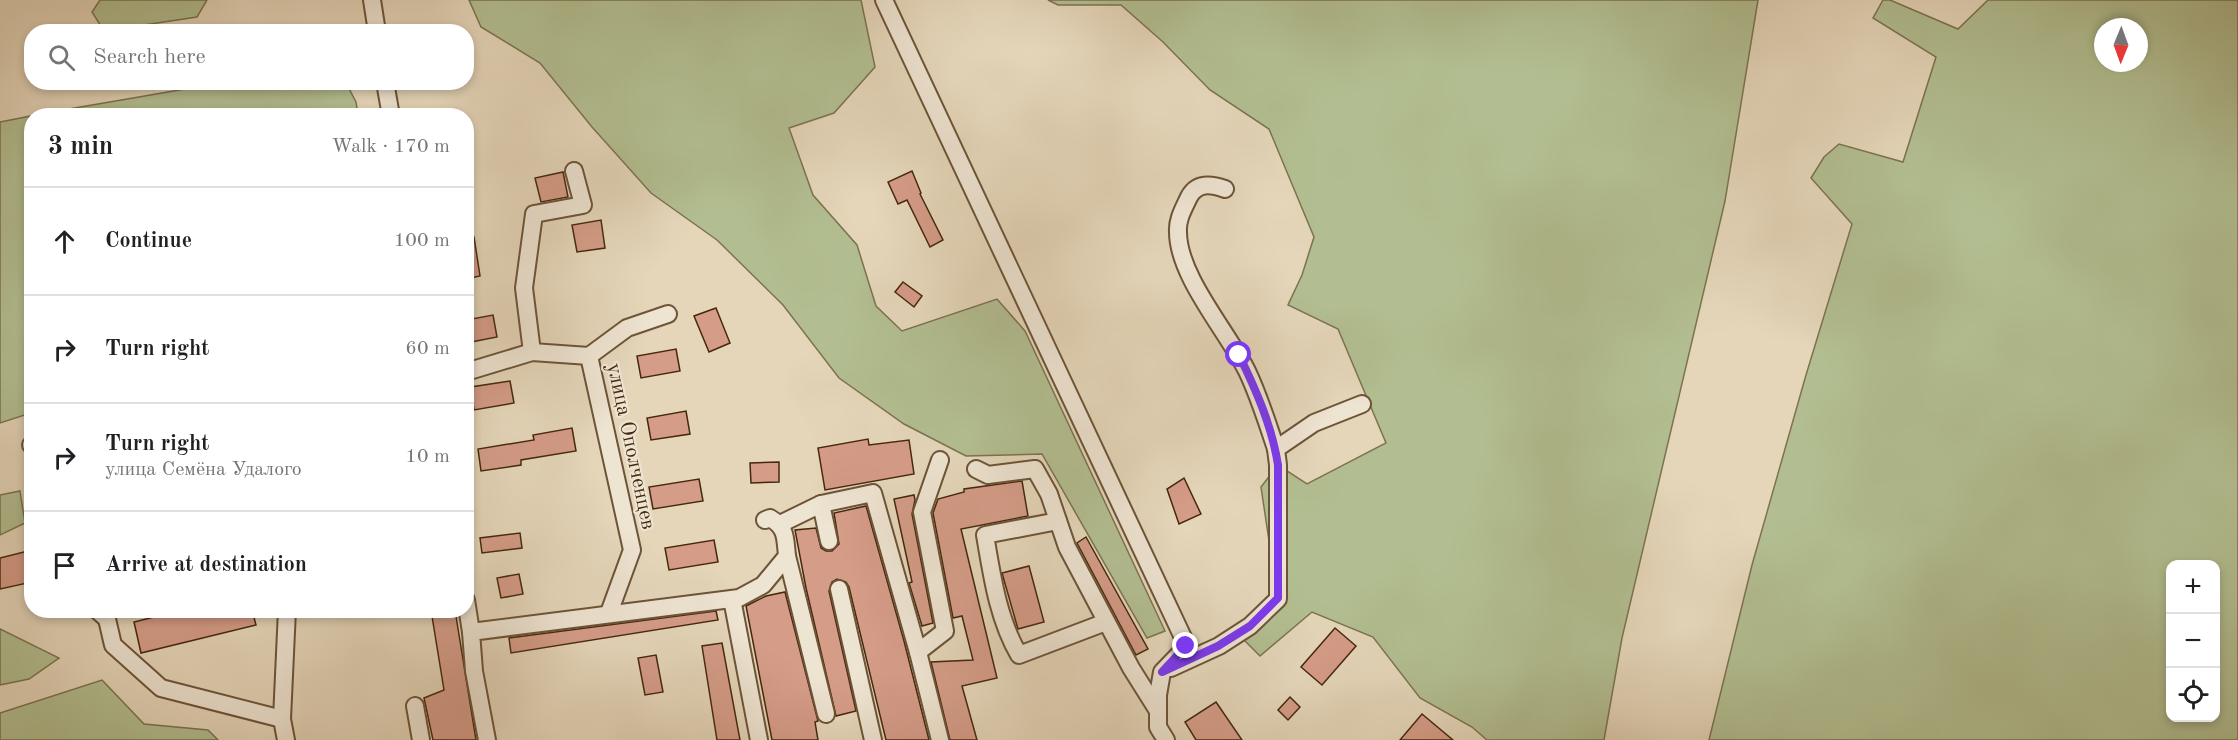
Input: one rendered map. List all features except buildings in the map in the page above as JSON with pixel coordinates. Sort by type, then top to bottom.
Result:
[{"type":"street","points":[[372,0],[376,24]]},
{"type":"street","points":[[884,0],[1186,646],[1162,672],[1158,727],[1166,740]]},
{"type":"street","points":[[386,90],[390,108]]},
{"type":"street","points":[[532,352],[524,288],[534,214],[583,205],[574,171]]},
{"type":"street","points":[[1162,672],[1218,646],[1250,626],[1278,598],[1276,449],[1258,395],[1239,355],[1200,296],[1190,276],[1179,240],[1178,222],[1193,190],[1204,185],[1214,185],[1225,189]]},
{"type":"street","points":[[474,370],[532,352],[590,356],[627,328],[668,314]]},
{"type":"street","name":"улица Ополченцев","points":[[590,356],[632,550],[609,613]]},
{"type":"street","points":[[1276,449],[1314,423],[1362,404]]},
{"type":"street","points":[[918,652],[945,631],[922,512],[940,460]]},
{"type":"street","points":[[976,469],[988,475],[1035,469],[1049,494],[1067,547],[1131,668],[1158,712]]},
{"type":"street","points":[[826,714],[784,532],[773,522],[821,504],[873,493],[918,652],[940,740]]},
{"type":"street","points":[[821,504],[829,541]]},
{"type":"street","points":[[1058,521],[986,535],[993,578],[1008,636],[1019,655],[1106,622]]},
{"type":"street","points":[[471,632],[732,599],[763,585],[788,556]]},
{"type":"street","points":[[839,589],[873,740]]},
{"type":"street","points":[[732,599],[759,740]]},
{"type":"street","points":[[106,618],[113,645],[161,688],[282,719]]},
{"type":"street","points":[[286,740],[282,719],[287,618]]},
{"type":"street","points":[[469,618],[474,671],[487,740]]},
{"type":"street","points":[[415,706],[421,740]]},
{"type":"green space","points":[[100,0],[207,0],[197,17],[150,24],[100,24],[92,12]]},
{"type":"green space","points":[[469,0],[861,0],[875,67],[834,113],[789,128],[813,195],[857,245],[876,306],[902,331],[997,299],[1025,331],[1165,631],[1147,638],[1042,454],[966,456],[904,424],[839,378],[783,305],[717,240],[651,193],[592,127],[540,63],[481,27]]},
{"type":"green space","points":[[1048,0],[1758,0],[1725,201],[1622,638],[1604,740],[1487,740],[1472,727],[1420,698],[1373,637],[1312,612],[1260,656],[1242,638],[1276,588],[1261,487],[1278,465],[1307,484],[1386,443],[1338,329],[1288,305],[1302,275],[1314,237],[1269,129],[1210,90],[1163,42],[1121,5],[1058,5]]},
{"type":"green space","points":[[1883,0],[1890,0],[1958,29],[1988,0],[2238,0],[2238,740],[1709,740],[1752,565],[1852,224],[1811,178],[1824,157],[1839,144],[1903,162],[1936,57],[1873,18]]},
{"type":"green space","points":[[179,90],[350,90],[357,108],[75,108]]},
{"type":"green space","points":[[24,117],[24,415],[0,423],[0,122]]},
{"type":"green space","points":[[20,491],[24,523],[0,535],[0,495]]},
{"type":"green space","points":[[0,629],[59,658],[29,679],[0,685]]},
{"type":"green space","points":[[102,680],[144,724],[208,730],[218,740],[0,740],[0,713]]},
{"type":"route","points":[[1186,646],[1162,672],[1218,646],[1250,626],[1278,598],[1280,572],[1276,449],[1258,395],[1239,355]]}]
